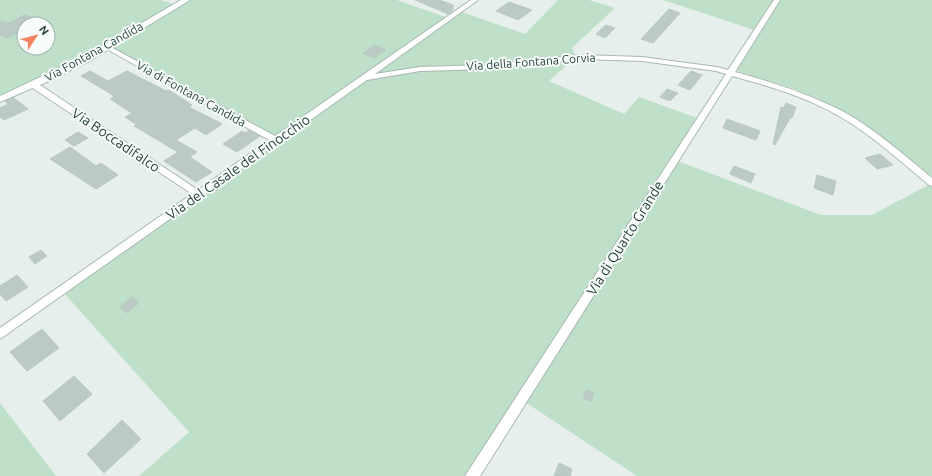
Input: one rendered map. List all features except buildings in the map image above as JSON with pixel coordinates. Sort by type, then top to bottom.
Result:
[{"type":"main road","name":"Via Fontana Candida","points":[[0,99],[34,85],[107,47],[186,0]]},
{"type":"street","name":"Via del Casale del Finocchio","points":[[0,334],[475,0]]},
{"type":"street","name":"Via di Quarto Grande","points":[[472,476],[552,354],[777,0]]},
{"type":"street","name":"Via di Fontana Candida","points":[[107,47],[275,140]]},
{"type":"street","name":"Via della Fontana Corvia","points":[[363,78],[420,69],[486,67],[582,57],[656,61],[730,72],[796,93],[850,119],[882,141],[932,183]]},
{"type":"street","name":"Via Boccadifalco","points":[[34,85],[198,194]]},
{"type":"green space","points":[[0,0],[160,0],[177,5],[186,0],[397,0],[448,18],[459,11],[525,34],[558,0],[589,0],[615,8],[572,48],[576,57],[549,81],[624,114],[639,97],[700,119],[675,160],[821,215],[872,215],[932,183],[932,476],[637,476],[522,400],[472,476],[139,476],[189,432],[62,291],[275,141],[107,47],[0,99]]},
{"type":"green space","points":[[663,0],[773,0],[754,30]]},
{"type":"green space","points":[[781,0],[932,0],[932,178],[884,139],[832,107],[794,89],[757,79],[737,70]]},
{"type":"green space","points":[[0,403],[56,476],[0,476]]}]
